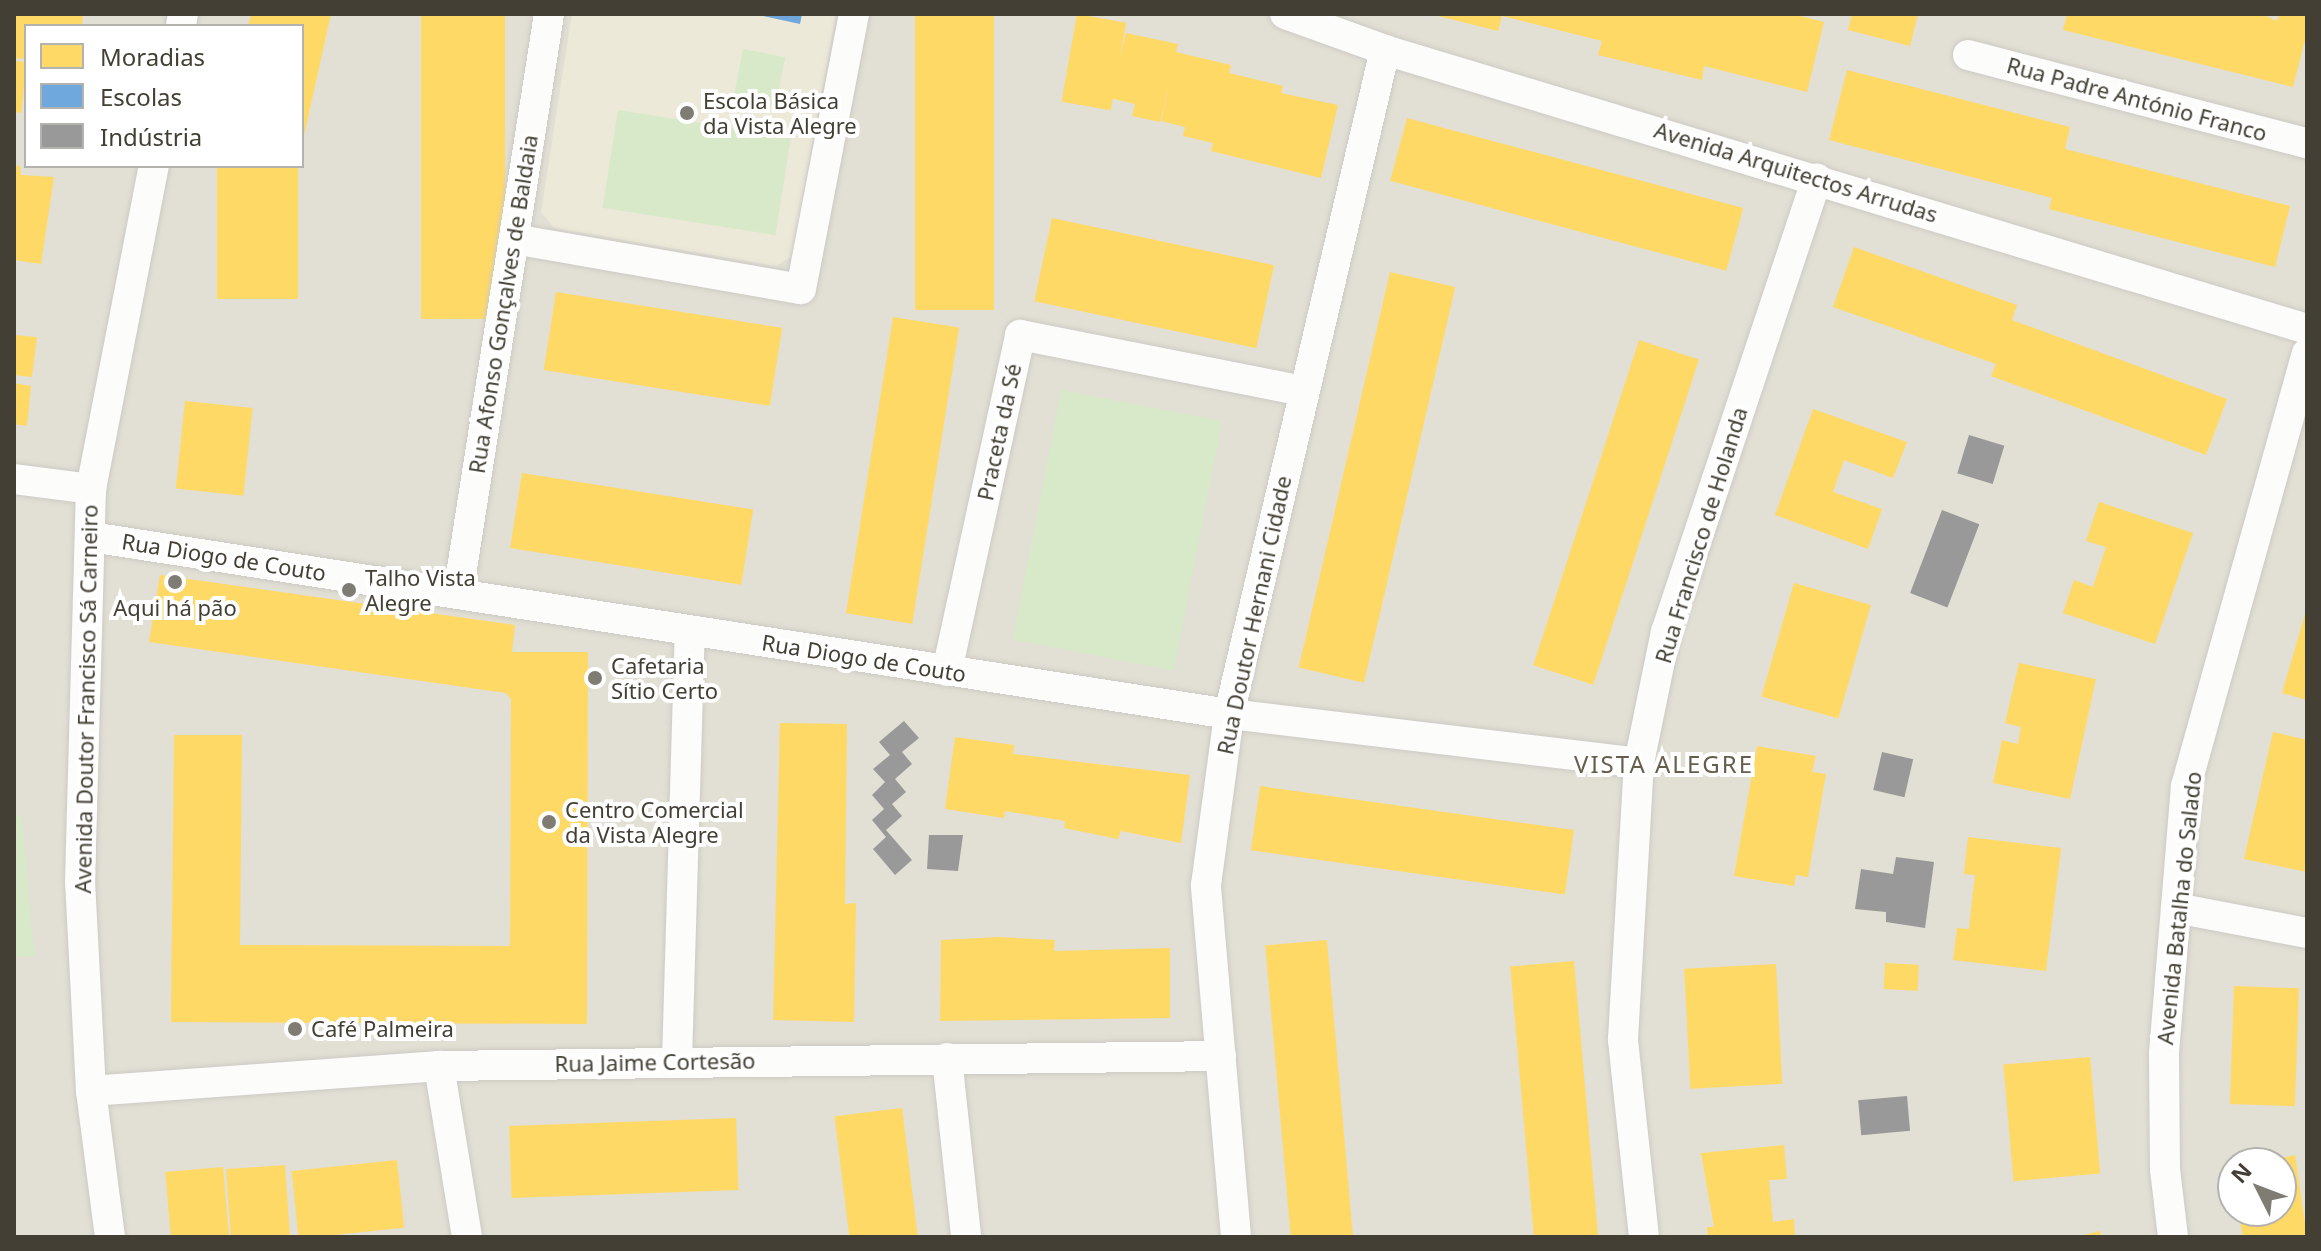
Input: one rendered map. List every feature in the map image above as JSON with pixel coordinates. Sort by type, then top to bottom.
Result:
[{"type":"street","name":"Rua Afonso Gonçalves de Baldaia","points":[[458,594],[549,14]]},
{"type":"street","points":[[514,239],[801,289],[854,14]]},
{"type":"street","name":"Avenida Arquitectos Arrudas","points":[[1285,14],[1385,50],[1817,178],[2307,329]]},
{"type":"street","name":"Rua Doutor Hernani Cidade","points":[[1236,1237],[1206,885],[1229,714],[1385,50]]},
{"type":"street","name":"Rua Padre António Franco","points":[[1968,55],[2307,143]]},
{"type":"street","name":"Avenida Doutor Francisco Sá Carneiro","points":[[110,1237],[91,1091],[80,881],[91,489],[154,168]]},
{"type":"street","name":"Rua Francisco de Holanda","points":[[1644,1237],[1623,1039],[1639,763],[1666,632],[1817,178]]},
{"type":"street","name":"Praceta da Sé","points":[[947,671],[1020,335],[1304,391]]},
{"type":"street","name":"Avenida Batalha do Salado","points":[[2173,1237],[2163,1101],[2186,786],[2307,354]]},
{"type":"street","points":[[14,479],[91,489]]},
{"type":"street","name":"Rua Diogo de Couto","points":[[91,537],[1229,714],[1639,763]]},
{"type":"street","points":[[677,1061],[690,631]]},
{"type":"street","points":[[2176,908],[2307,933]]},
{"type":"street","name":"Rua Jaime Cortesão","points":[[91,1091],[439,1066],[1221,1056]]},
{"type":"street","points":[[947,1058],[966,1237]]},
{"type":"street","points":[[439,1066],[467,1237]]},
{"type":"shaded area","points":[[14,14],[2307,14],[2307,1237],[14,1237]]},
{"type":"shaded area","name":"Escola Básica da Vista Alegre","points":[[572,14],[836,14],[792,256],[776,266],[554,228],[541,212]]},
{"type":"green space","points":[[743,49],[785,57],[775,107],[733,99]]},
{"type":"green space","points":[[618,110],[791,137],[775,235],[603,208]]},
{"type":"green space","points":[[1061,390],[1222,421],[1174,671],[1013,639]]},
{"type":"green space","points":[[22,816],[34,956],[14,957],[14,817]]},
{"type":"building: Moradias","points":[[14,14],[83,14],[82,24],[24,24],[24,59],[14,58]]},
{"type":"building: Moradias","points":[[251,14],[331,14],[304,136],[304,24],[248,24]]},
{"type":"building: Moradias","points":[[421,14],[505,14],[505,319],[421,319]]},
{"type":"building: Moradias","points":[[915,14],[994,14],[994,310],[915,310]]},
{"type":"building: Moradias","points":[[1077,14],[1126,23],[1111,110],[1062,102]]},
{"type":"building: Moradias","points":[[1430,14],[1793,14],[1824,22],[1807,92],[1704,66],[1702,80],[1598,55],[1602,41],[1502,16],[1498,31]]},
{"type":"building: Moradias","points":[[1852,14],[1918,14],[1910,46],[1848,30]]},
{"type":"building: Moradias","points":[[2067,14],[2261,14],[2277,21],[2279,14],[2307,14],[2307,32],[2293,87],[2063,30]]},
{"type":"building: Moradias","points":[[1126,33],[1178,44],[1176,52],[1231,65],[1229,73],[1283,86],[1281,93],[1338,105],[1321,178],[1211,151],[1213,143],[1183,136],[1185,127],[1161,121],[1170,82],[1160,122],[1132,116],[1135,104],[1110,98]]},
{"type":"building: Moradias","points":[[14,61],[24,62],[22,113],[14,112]]},
{"type":"building: Moradias","points":[[1847,70],[2070,127],[2065,149],[2290,206],[2275,267],[2049,209],[2052,198],[1829,140]]},
{"type":"building: Moradias","points":[[1407,118],[1743,208],[1726,271],[1390,181]]},
{"type":"building: Moradias","points":[[14,165],[20,166],[21,175],[54,177],[41,264],[14,260]]},
{"type":"building: Moradias","points":[[217,168],[298,168],[298,299],[217,299]]},
{"type":"building: Moradias","points":[[1052,218],[1274,265],[1256,348],[1034,301]]},
{"type":"building: Moradias","points":[[1854,247],[2017,305],[2012,320],[2227,399],[2206,455],[1991,376],[1996,364],[1833,307]]},
{"type":"building: Moradias","points":[[1390,272],[1455,287],[1364,683],[1299,668]]},
{"type":"building: Moradias","points":[[556,292],[782,328],[770,406],[544,370]]},
{"type":"building: Moradias","points":[[893,317],[959,327],[912,624],[846,613]]},
{"type":"building: Moradias","points":[[14,335],[37,337],[32,377],[14,375]]},
{"type":"building: Moradias","points":[[1639,340],[1699,359],[1593,685],[1533,665]]},
{"type":"building: Moradias","points":[[14,383],[31,386],[27,426],[14,424]]},
{"type":"building: Moradias","points":[[185,401],[253,408],[243,496],[176,489]]},
{"type":"building: Moradias","points":[[1813,409],[1907,442],[1893,478],[1844,460],[1833,492],[1882,509],[1868,549],[1775,515]]},
{"type":"building: Moradias","points":[[522,473],[753,510],[741,585],[510,548]]},
{"type":"building: Moradias","points":[[2099,502],[2193,533],[2155,644],[2063,613],[2074,580],[2093,587],[2106,547],[2086,541]]},
{"type":"building: Moradias","points":[[160,575],[515,625],[512,652],[588,652],[587,1024],[171,1022],[174,735],[242,735],[240,945],[510,946],[511,699],[506,693],[149,642]]},
{"type":"building: Moradias","points":[[1794,583],[1871,605],[1838,718],[1761,696]]},
{"type":"building: Moradias","points":[[2307,607],[2307,700],[2282,693]]},
{"type":"building: Moradias","points":[[2019,663],[2096,679],[2070,799],[1993,783],[2002,740],[2018,744],[2021,727],[2005,723]]},
{"type":"building: Moradias","points":[[780,723],[847,724],[845,904],[856,903],[854,1022],[773,1020]]},
{"type":"building: Moradias","points":[[2273,732],[2307,740],[2307,872],[2244,859]]},
{"type":"building: Moradias","points":[[955,737],[1014,745],[1013,754],[1190,775],[1181,843],[1121,831],[1118,839],[1064,828],[1065,821],[1005,811],[1004,818],[945,809]]},
{"type":"building: Moradias","points":[[1757,746],[1816,756],[1812,772],[1826,774],[1808,877],[1796,875],[1794,886],[1734,876]]},
{"type":"building: Moradias","points":[[1260,786],[1574,830],[1565,894],[1251,850]]},
{"type":"building: Moradias","points":[[1968,837],[2061,848],[2046,971],[1953,960],[1957,928],[1969,929],[1975,875],[1964,874]]},
{"type":"building: Moradias","points":[[999,937],[1055,940],[1054,951],[1170,948],[1170,1018],[940,1021],[941,940]]},
{"type":"building: Moradias","points":[[1327,940],[1353,1237],[1291,1237],[1265,945]]},
{"type":"building: Moradias","points":[[1574,961],[1598,1237],[1534,1237],[1510,967]]},
{"type":"building: Moradias","points":[[1885,963],[1919,965],[1918,991],[1884,989]]},
{"type":"building: Moradias","points":[[1776,964],[1782,1084],[1690,1089],[1684,969]]},
{"type":"building: Moradias","points":[[2234,986],[2299,988],[2295,1106],[2230,1104]]},
{"type":"building: Moradias","points":[[2090,1057],[2100,1174],[2014,1181],[2003,1065]]},
{"type":"building: Moradias","points":[[902,1108],[918,1237],[849,1237],[835,1116]]},
{"type":"building: Moradias","points":[[736,1118],[739,1190],[512,1198],[509,1126]]},
{"type":"building: Moradias","points":[[1784,1145],[1787,1179],[1769,1180],[1773,1222],[1794,1219],[1795,1237],[1708,1237],[1707,1227],[1714,1227],[1701,1153]]},
{"type":"building: Moradias","points":[[397,1160],[404,1228],[299,1237],[292,1171]]},
{"type":"building: Moradias","points":[[285,1165],[290,1237],[231,1237],[226,1169]]},
{"type":"building: Moradias","points":[[223,1167],[229,1237],[171,1237],[165,1172]]},
{"type":"building: Moradias","points":[[2297,1169],[2307,1237],[2243,1237],[2241,1227],[2297,1227]]},
{"type":"building: Moradias","points":[[2100,1231],[2101,1237],[2080,1237],[2080,1236]]},
{"type":"building: Escolas","points":[[754,14],[802,14],[800,24]]},
{"type":"building: Indústria","points":[[1969,435],[2004,446],[1993,484],[1957,473]]},
{"type":"building: Indústria","points":[[1942,510],[1979,524],[1947,607],[1910,593]]},
{"type":"building: Indústria","points":[[904,721],[919,738],[902,752],[912,764],[895,779],[906,792],[892,804],[902,816],[886,830],[912,860],[895,875],[873,849],[886,837],[872,820],[884,809],[872,795],[885,782],[873,769],[890,755],[879,742]]},
{"type":"building: Indústria","points":[[1882,752],[1913,759],[1904,797],[1873,790]]},
{"type":"building: Indústria","points":[[929,835],[963,835],[958,871],[927,869]]},
{"type":"building: Indústria","points":[[1896,857],[1934,862],[1925,928],[1886,922],[1886,912],[1855,909],[1861,869],[1893,874]]},
{"type":"building: Indústria","points":[[1907,1096],[1910,1131],[1861,1135],[1858,1100]]},
{"type":"place","name":"Escola Básica da Vista Alegre","points":[[687,113]]},
{"type":"place","name":"Aqui há pão","points":[[175,582]]},
{"type":"place","name":"Talho Vista Alegre","points":[[349,590]]},
{"type":"place","name":"Cafetaria Sítio Certo","points":[[595,678]]},
{"type":"place","name":"Centro Comercial da Vista Alegre","points":[[549,822]]},
{"type":"place","name":"Café Palmeira","points":[[295,1029]]},
{"type":"district","name":"VISTA ALEGRE","points":[[1664,764]]}]
